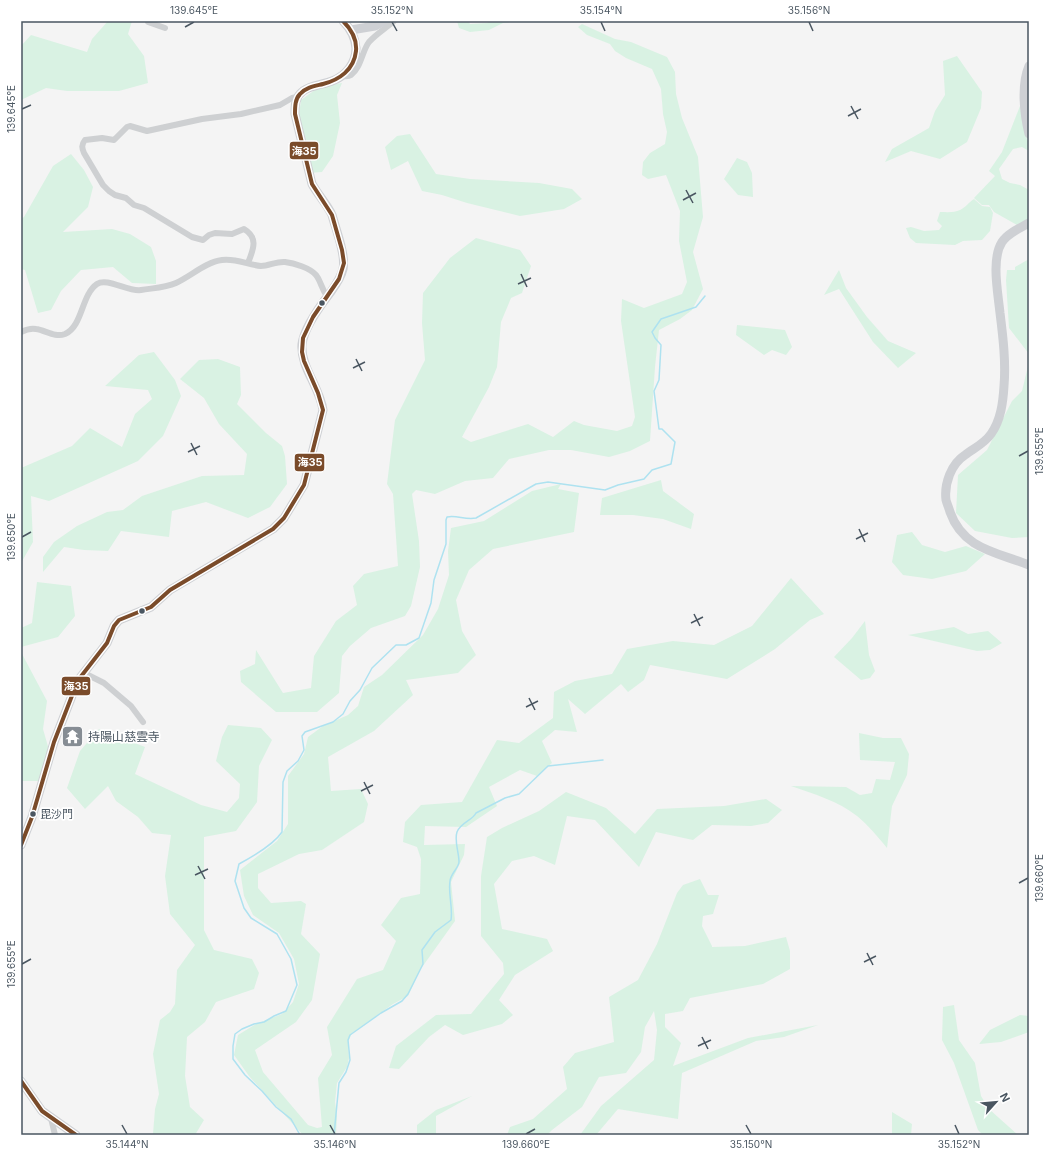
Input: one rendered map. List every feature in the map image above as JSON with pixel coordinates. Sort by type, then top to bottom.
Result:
[{"type":"street","points":[[148,21],[166,28]]},
{"type":"street","points":[[248,263],[254,247],[253,238],[250,232],[244,229],[232,234],[225,235],[219,233],[209,235],[203,240],[192,236],[144,208],[134,205],[126,198],[115,195],[109,191],[103,185],[84,153],[82,144],[85,140],[102,138],[114,140],[127,127],[130,126],[147,131],[202,119],[240,114],[280,105],[292,98],[297,97],[302,92],[313,86],[333,81],[342,76],[351,66],[355,54],[355,41],[351,30],[343,21]]},
{"type":"street","points":[[351,30],[375,26],[384,21]]},
{"type":"street","points":[[342,76],[352,75],[369,42],[394,21]]},
{"type":"street","points":[[1029,66],[1025,76],[1027,94],[1024,114],[1029,134]]},
{"type":"street","points":[[21,845],[32,817],[54,742],[75,688],[106,643],[114,626],[119,620],[151,607],[170,590],[273,529],[284,518],[306,479],[322,416],[323,405],[304,360],[302,346],[305,334],[340,276],[344,262],[332,215],[324,201],[317,193],[310,177],[294,114],[297,97]]},
{"type":"street","points":[[1029,223],[1005,237],[998,253],[997,268],[1003,344],[1004,384],[1000,416],[991,434],[981,445],[964,455],[950,473],[947,485],[946,500],[954,522],[968,539],[976,545],[1029,565]]},
{"type":"street","points":[[21,332],[34,328],[55,335],[66,333],[76,323],[82,306],[93,288],[101,282],[105,281],[135,291],[166,287],[212,263],[221,260],[231,259],[259,266],[285,262],[309,270],[315,274],[327,296]]},
{"type":"street","points":[[84,673],[104,683],[131,706],[143,722]]},
{"type":"street","points":[[21,1082],[42,1111],[76,1135]]},
{"type":"street","points":[[51,1118],[55,1135]]},
{"type":"green space","points":[[108,21],[132,21],[128,34],[144,56],[148,83],[119,91],[67,91],[46,88],[21,100],[21,46],[31,35],[87,52],[92,39]]},
{"type":"green space","points":[[457,21],[468,21],[470,24],[487,23],[491,21],[516,21],[503,23],[489,30],[470,32],[459,28]]},
{"type":"green space","points":[[582,24],[615,39],[631,42],[667,57],[675,72],[676,94],[682,118],[698,157],[703,217],[693,252],[703,289],[692,310],[680,319],[659,330],[650,441],[630,451],[609,457],[571,450],[549,450],[509,459],[493,478],[465,481],[435,494],[416,490],[412,494],[419,541],[420,567],[411,606],[405,616],[371,628],[350,646],[342,656],[339,693],[317,712],[276,712],[241,682],[240,671],[255,664],[256,650],[283,693],[311,688],[314,656],[336,621],[357,605],[353,586],[364,574],[398,566],[393,494],[387,484],[395,420],[425,360],[422,323],[423,293],[450,258],[476,238],[520,250],[531,266],[522,293],[511,298],[501,322],[497,367],[489,387],[462,437],[471,442],[528,424],[553,437],[574,421],[584,425],[617,431],[632,426],[635,417],[621,321],[622,299],[644,308],[682,294],[687,282],[679,241],[680,211],[666,175],[648,179],[642,175],[643,162],[650,153],[665,144],[667,132],[663,114],[661,89],[652,69],[626,58],[615,51],[610,44],[587,35],[578,27]]},
{"type":"green space","points":[[957,56],[982,92],[981,108],[967,142],[940,159],[911,151],[885,162],[892,149],[929,128],[935,111],[945,95],[943,61]]},
{"type":"green space","points":[[342,83],[337,95],[340,123],[333,156],[322,172],[309,173],[298,121],[301,100],[319,87]]},
{"type":"green space","points":[[1020,106],[1025,134],[1029,144],[1029,151],[1022,147],[1013,149],[999,169],[1002,179],[1010,183],[1020,185],[1029,190],[1029,219],[1017,225],[994,212],[989,205],[982,205],[974,198],[995,176],[989,171],[1002,152]]},
{"type":"green space","points":[[410,134],[436,174],[470,179],[539,183],[572,189],[582,199],[564,209],[520,216],[422,191],[408,161],[391,170],[385,147],[397,136]]},
{"type":"green space","points":[[71,154],[84,170],[93,187],[88,207],[63,232],[112,229],[130,234],[151,247],[156,261],[156,284],[132,283],[113,267],[81,270],[61,291],[51,310],[38,313],[25,270],[21,269],[21,219],[24,217],[53,166]]},
{"type":"green space","points":[[737,158],[747,162],[752,173],[753,197],[738,195],[724,179]]},
{"type":"green space","points":[[974,199],[982,206],[990,207],[993,213],[990,231],[982,240],[963,241],[955,245],[916,243],[910,238],[906,228],[911,227],[924,231],[939,230],[942,226],[937,221],[940,212],[958,211]]},
{"type":"green space","points":[[1029,259],[1029,354],[1009,328],[1006,280],[1007,270],[1015,270],[1015,267]]},
{"type":"green space","points":[[839,270],[846,288],[867,317],[888,341],[916,353],[898,368],[873,342],[839,289],[824,295]]},
{"type":"green space","points":[[737,325],[785,330],[792,347],[786,355],[772,350],[764,355],[736,335]]},
{"type":"green space","points":[[154,352],[175,380],[181,396],[163,436],[138,461],[49,501],[31,496],[33,542],[21,563],[21,468],[72,446],[90,428],[122,447],[135,414],[152,399],[148,390],[105,386],[139,355]]},
{"type":"green space","points":[[218,359],[240,367],[241,395],[237,404],[266,433],[282,446],[285,456],[287,484],[270,507],[248,518],[206,502],[172,511],[169,537],[121,531],[108,551],[64,547],[43,572],[43,557],[54,542],[77,526],[107,512],[123,510],[142,496],[202,476],[244,475],[247,454],[219,424],[204,398],[180,379],[199,360]]},
{"type":"green space","points":[[1029,362],[1029,537],[1012,538],[975,531],[956,513],[958,475],[987,450],[1012,401],[1022,391]]},
{"type":"green space","points":[[661,480],[663,491],[694,514],[691,529],[663,519],[633,515],[600,515],[602,498]]},
{"type":"green space","points":[[561,484],[558,489],[579,493],[574,532],[493,549],[469,570],[456,600],[462,631],[476,655],[458,673],[406,680],[413,695],[374,731],[328,757],[331,791],[361,789],[368,804],[364,822],[322,850],[299,854],[258,874],[258,888],[271,903],[301,901],[306,904],[301,934],[320,954],[312,1000],[296,1022],[255,1050],[263,1072],[308,1125],[317,1128],[322,1127],[318,1078],[332,1055],[327,1027],[357,979],[383,970],[396,941],[381,925],[401,898],[420,894],[421,859],[417,847],[403,842],[405,822],[421,805],[462,802],[497,740],[519,743],[553,718],[554,692],[575,681],[612,674],[627,649],[673,641],[714,645],[752,626],[791,578],[824,614],[810,620],[775,649],[727,679],[650,665],[644,680],[628,692],[621,684],[585,714],[568,699],[577,732],[555,730],[542,741],[552,763],[537,776],[520,770],[489,787],[497,806],[466,827],[425,826],[424,845],[465,844],[464,855],[451,882],[455,921],[420,970],[408,996],[393,1004],[352,1033],[348,1042],[349,1058],[347,1067],[337,1083],[335,1102],[337,1116],[336,1135],[303,1135],[249,1076],[234,1055],[238,1035],[256,1024],[282,1014],[293,1002],[299,984],[294,959],[279,933],[253,915],[244,896],[240,870],[277,841],[288,824],[288,776],[304,754],[308,737],[323,726],[348,715],[358,706],[364,687],[382,675],[423,635],[438,609],[449,575],[448,551],[451,528],[484,521],[532,491]]},
{"type":"green space","points":[[912,532],[922,545],[945,552],[966,546],[985,554],[966,571],[932,579],[903,575],[892,562],[897,535]]},
{"type":"green space","points":[[37,582],[71,586],[75,616],[58,637],[21,647],[21,628],[32,623]]},
{"type":"green space","points":[[865,621],[869,655],[875,671],[870,678],[861,680],[834,657],[852,638]]},
{"type":"green space","points":[[954,627],[968,634],[988,631],[1002,643],[990,650],[977,651],[908,635]]},
{"type":"green space","points":[[21,652],[47,701],[43,729],[49,750],[41,781],[21,781]]},
{"type":"green space","points":[[228,725],[261,728],[272,740],[259,766],[257,802],[236,831],[204,837],[204,930],[214,950],[252,959],[259,973],[254,989],[216,1002],[205,1022],[187,1037],[185,1076],[190,1107],[204,1120],[195,1135],[153,1134],[155,1109],[159,1094],[153,1054],[160,1020],[170,1012],[175,1004],[177,970],[195,945],[170,914],[165,876],[171,835],[152,833],[138,817],[116,801],[108,786],[85,809],[67,788],[80,751],[99,729],[145,747],[135,774],[201,805],[227,812],[239,798],[240,784],[216,761],[222,737]]},
{"type":"green space","points":[[859,733],[883,738],[901,738],[909,754],[907,775],[892,806],[887,848],[865,823],[850,811],[826,798],[791,786],[846,787],[860,795],[872,793],[876,779],[890,780],[895,762],[860,760]]},
{"type":"green space","points":[[566,792],[606,808],[635,834],[657,809],[724,806],[766,799],[782,810],[768,823],[751,826],[712,825],[693,840],[656,832],[639,867],[595,820],[567,816],[555,865],[534,856],[512,861],[494,884],[502,929],[547,939],[553,951],[515,975],[499,1000],[513,1015],[502,1024],[463,1035],[445,1025],[429,1037],[399,1069],[389,1068],[396,1046],[436,1015],[471,1014],[504,974],[503,963],[481,936],[481,876],[487,837],[502,828],[539,811]]},
{"type":"green space","points":[[700,879],[708,895],[719,895],[713,914],[703,916],[702,926],[712,947],[745,946],[786,937],[790,951],[790,969],[763,984],[690,998],[683,1011],[665,1014],[665,1027],[681,1043],[673,1066],[748,1038],[818,1025],[784,1037],[756,1041],[682,1073],[678,1119],[618,1109],[596,1135],[580,1135],[601,1106],[654,1060],[657,1030],[654,1011],[645,1027],[641,1052],[626,1073],[599,1077],[582,1107],[547,1135],[507,1135],[510,1127],[533,1119],[567,1089],[563,1067],[575,1053],[614,1042],[609,997],[638,980],[657,944],[677,893],[683,885]]},
{"type":"green space","points":[[954,1005],[959,1040],[975,1063],[981,1096],[989,1109],[1018,1135],[983,1135],[978,1130],[954,1063],[942,1040],[943,1007]]},
{"type":"green space","points":[[1020,1015],[1029,1016],[1029,1032],[1001,1042],[979,1044],[990,1030]]},
{"type":"green space","points":[[472,1096],[436,1116],[436,1135],[417,1135],[417,1125],[436,1110]]},
{"type":"green space","points":[[892,1112],[912,1124],[911,1135],[892,1135]]},
{"type":"waterway","points":[[300,1135],[291,1119],[276,1107],[245,1075],[233,1059],[235,1034],[242,1029],[264,1022],[286,1011],[297,985],[291,959],[277,934],[251,918],[244,908],[235,881],[239,864],[268,846],[282,832],[283,782],[287,771],[298,761],[304,750],[302,736],[305,732],[333,722],[343,714],[350,701],[360,690],[372,668],[396,645],[406,645],[419,638],[431,603],[434,580],[446,544],[447,517],[476,518],[536,484],[548,482],[605,490],[618,485],[644,479],[652,470],[671,464],[675,442],[662,429],[659,429],[654,391],[659,380],[661,345],[652,332],[661,319],[696,307],[705,296]]},
{"type":"waterway","points":[[334,1135],[339,1083],[346,1072],[350,1060],[348,1040],[350,1035],[381,1013],[402,1001],[408,994],[423,964],[422,950],[435,932],[451,920],[450,886],[451,878],[459,862],[456,839],[459,829],[476,813],[505,798],[519,794],[548,766],[603,760]]},
{"type":"transit line","name":"海35","points":[[21,845],[32,817],[54,742],[75,688],[79,679],[107,643],[114,626],[119,620],[151,607],[170,590],[273,529],[284,518],[304,485],[323,410],[318,393],[304,361],[302,352],[303,338],[313,317],[339,279],[344,263],[342,250],[332,215],[312,184],[295,114],[295,106],[297,98],[302,92],[311,87],[335,80],[345,73],[352,64],[355,58],[356,43],[351,31],[343,21]]},
{"type":"transit line","name":"海35","points":[[21,1081],[42,1111],[76,1135]]},
{"type":"place","name":"持陽山慈雲寺","points":[[73,736]]},
{"type":"place","name":"毘沙門","points":[[33,814]]}]
